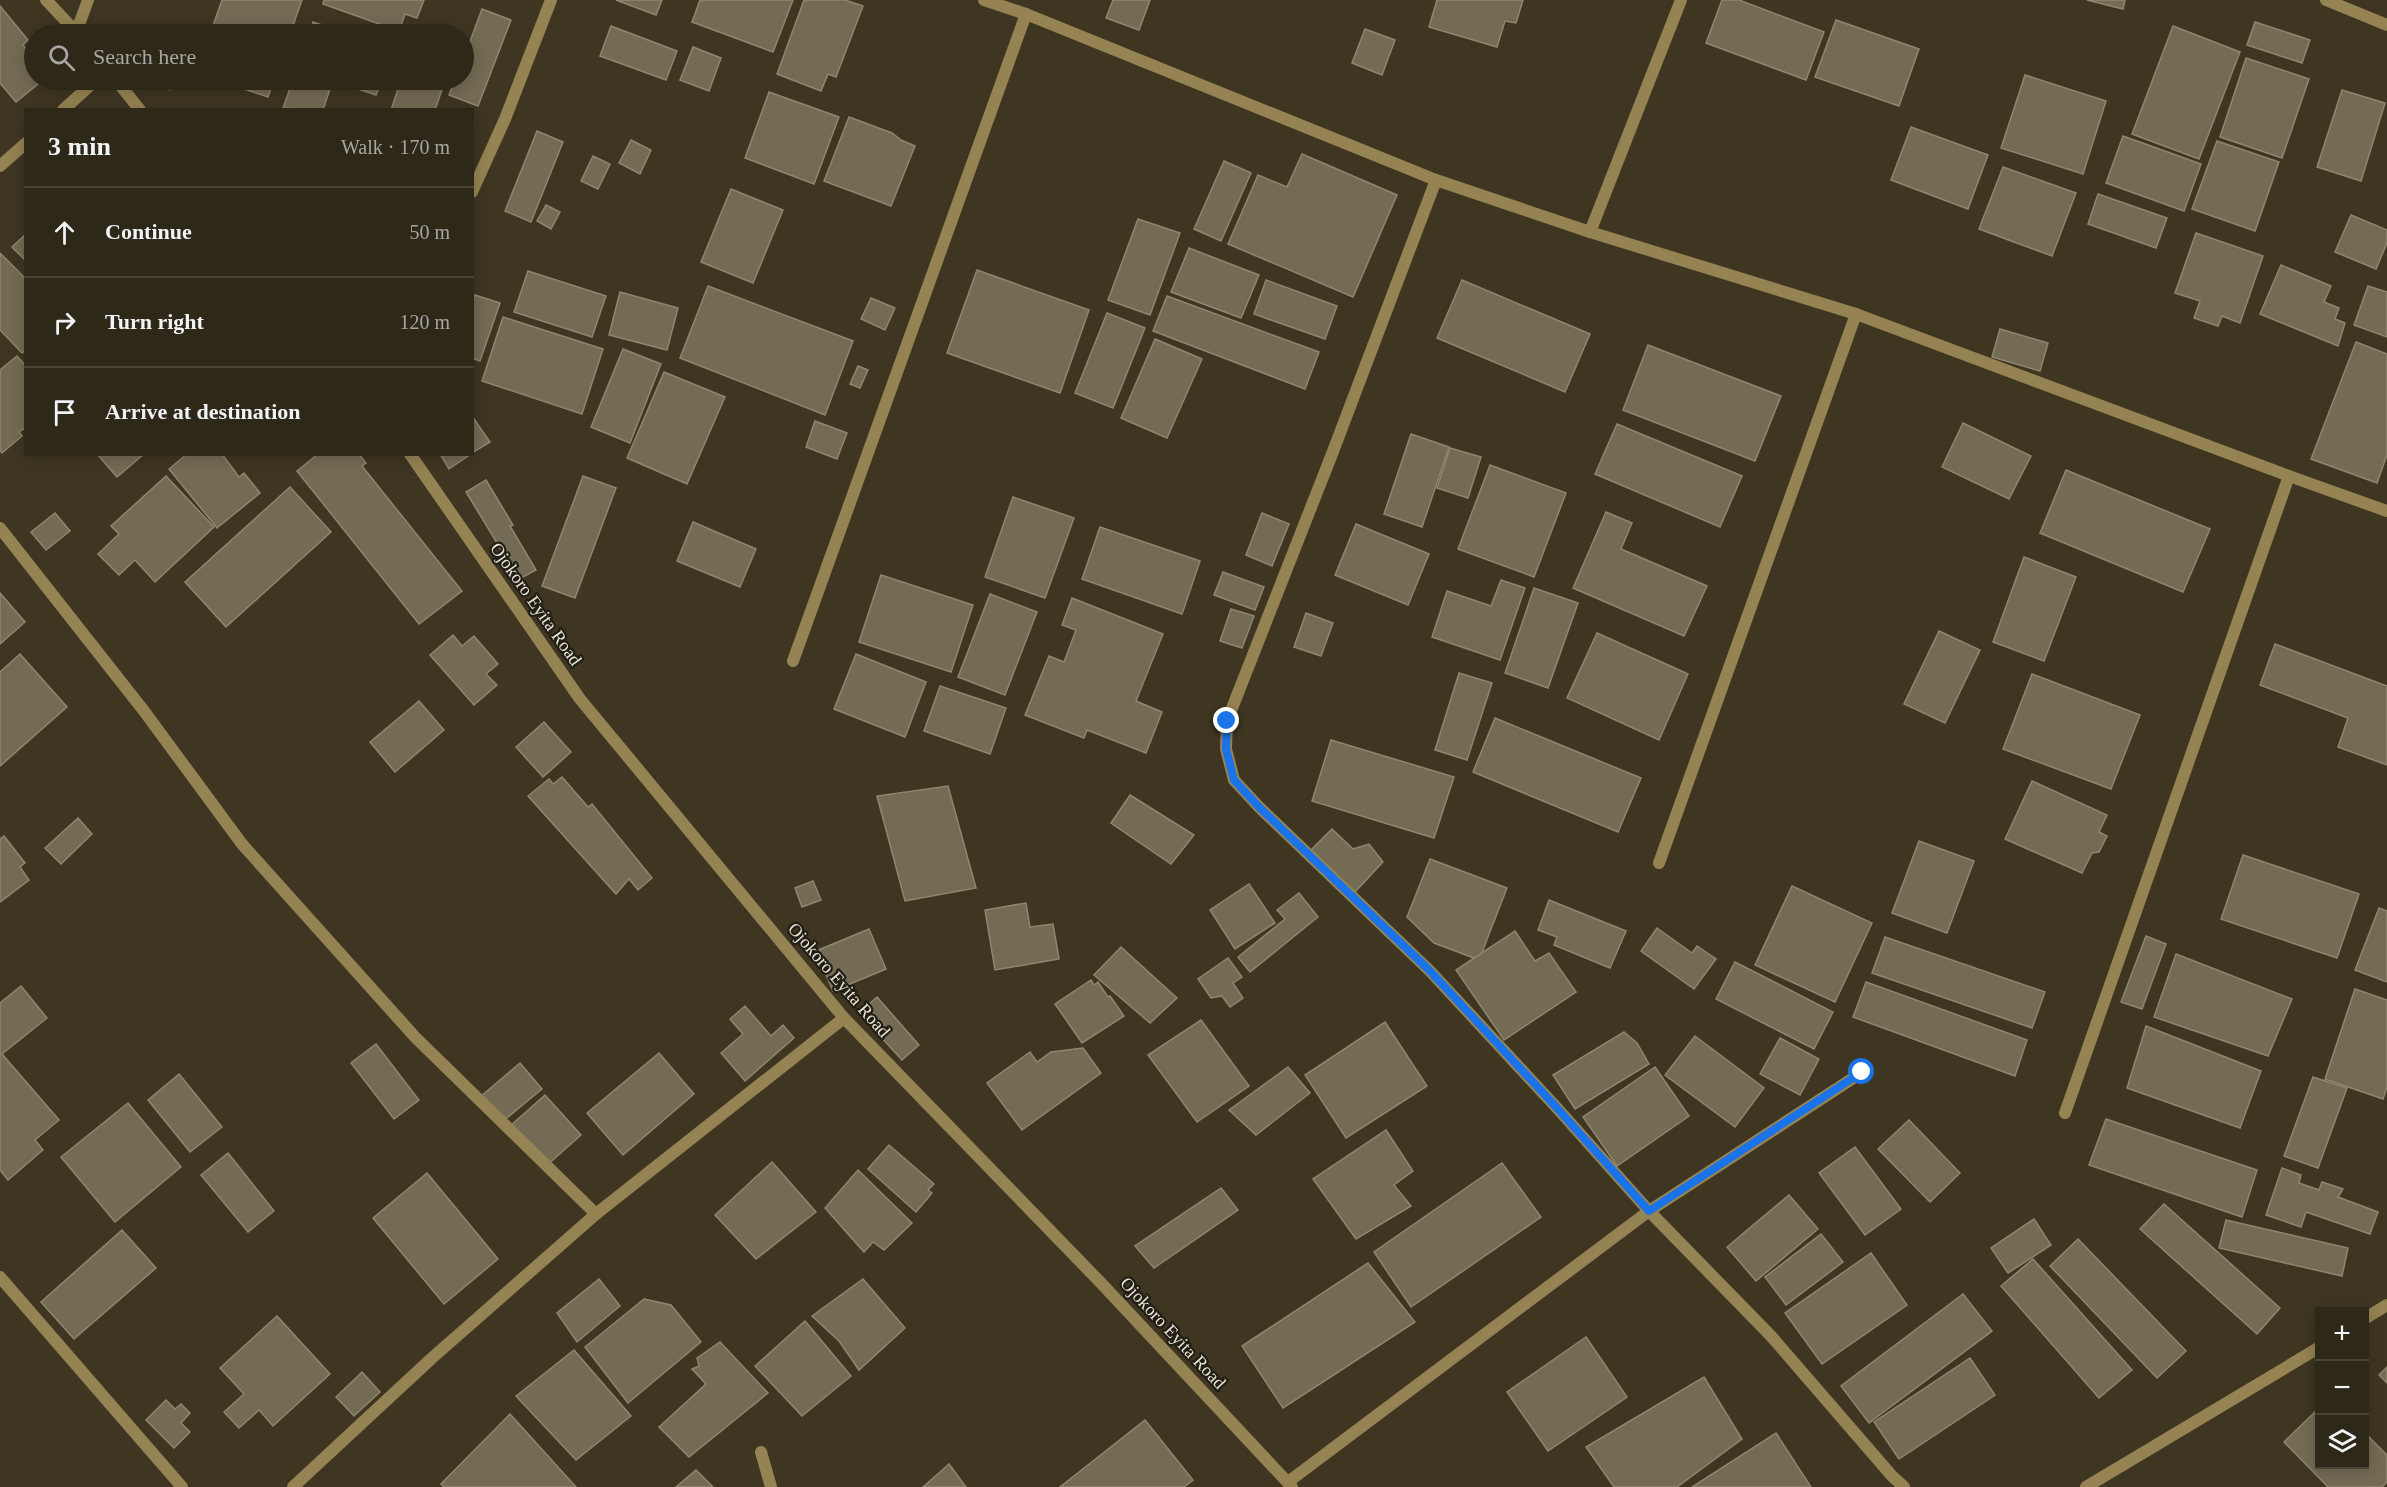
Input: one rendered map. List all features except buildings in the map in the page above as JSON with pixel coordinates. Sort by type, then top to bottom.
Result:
[{"type":"street","points":[[46,0],[68,24]]},
{"type":"street","points":[[80,24],[88,0]]},
{"type":"street","points":[[474,188],[505,119],[551,0]]},
{"type":"street","points":[[984,0],[1026,14],[1436,180],[1590,232],[1856,314],[2387,511]]},
{"type":"street","points":[[1590,232],[1681,0]]},
{"type":"street","points":[[2326,0],[2387,25]]},
{"type":"street","points":[[793,661],[1026,14]]},
{"type":"street","points":[[65,108],[85,90]]},
{"type":"street","points":[[124,90],[138,108]]},
{"type":"street","points":[[0,166],[24,145]]},
{"type":"street","points":[[1436,180],[1227,721],[1226,749],[1234,780],[1259,807],[1430,971],[1649,1211],[1771,1336],[1904,1487]]},
{"type":"street","points":[[1659,863],[1856,314]]},
{"type":"street","name":"Ojokoro Eyita Road","points":[[411,456],[580,699],[844,1018],[1101,1282],[1290,1484]]},
{"type":"street","points":[[2065,1113],[2289,476]]},
{"type":"street","points":[[0,528],[144,711],[242,844],[415,1037],[596,1214]]},
{"type":"street","points":[[293,1487],[432,1358],[596,1214],[844,1018]]},
{"type":"street","points":[[1290,1484],[1649,1211],[1862,1072]]},
{"type":"street","points":[[0,1276],[182,1487]]},
{"type":"street","points":[[2369,1316],[2387,1305]]},
{"type":"street","points":[[2086,1487],[2315,1349]]},
{"type":"street","points":[[761,1452],[771,1487]]},
{"type":"route","points":[[1227,721],[1226,749],[1234,780],[1259,807],[1430,971],[1649,1211],[1862,1072]]}]
